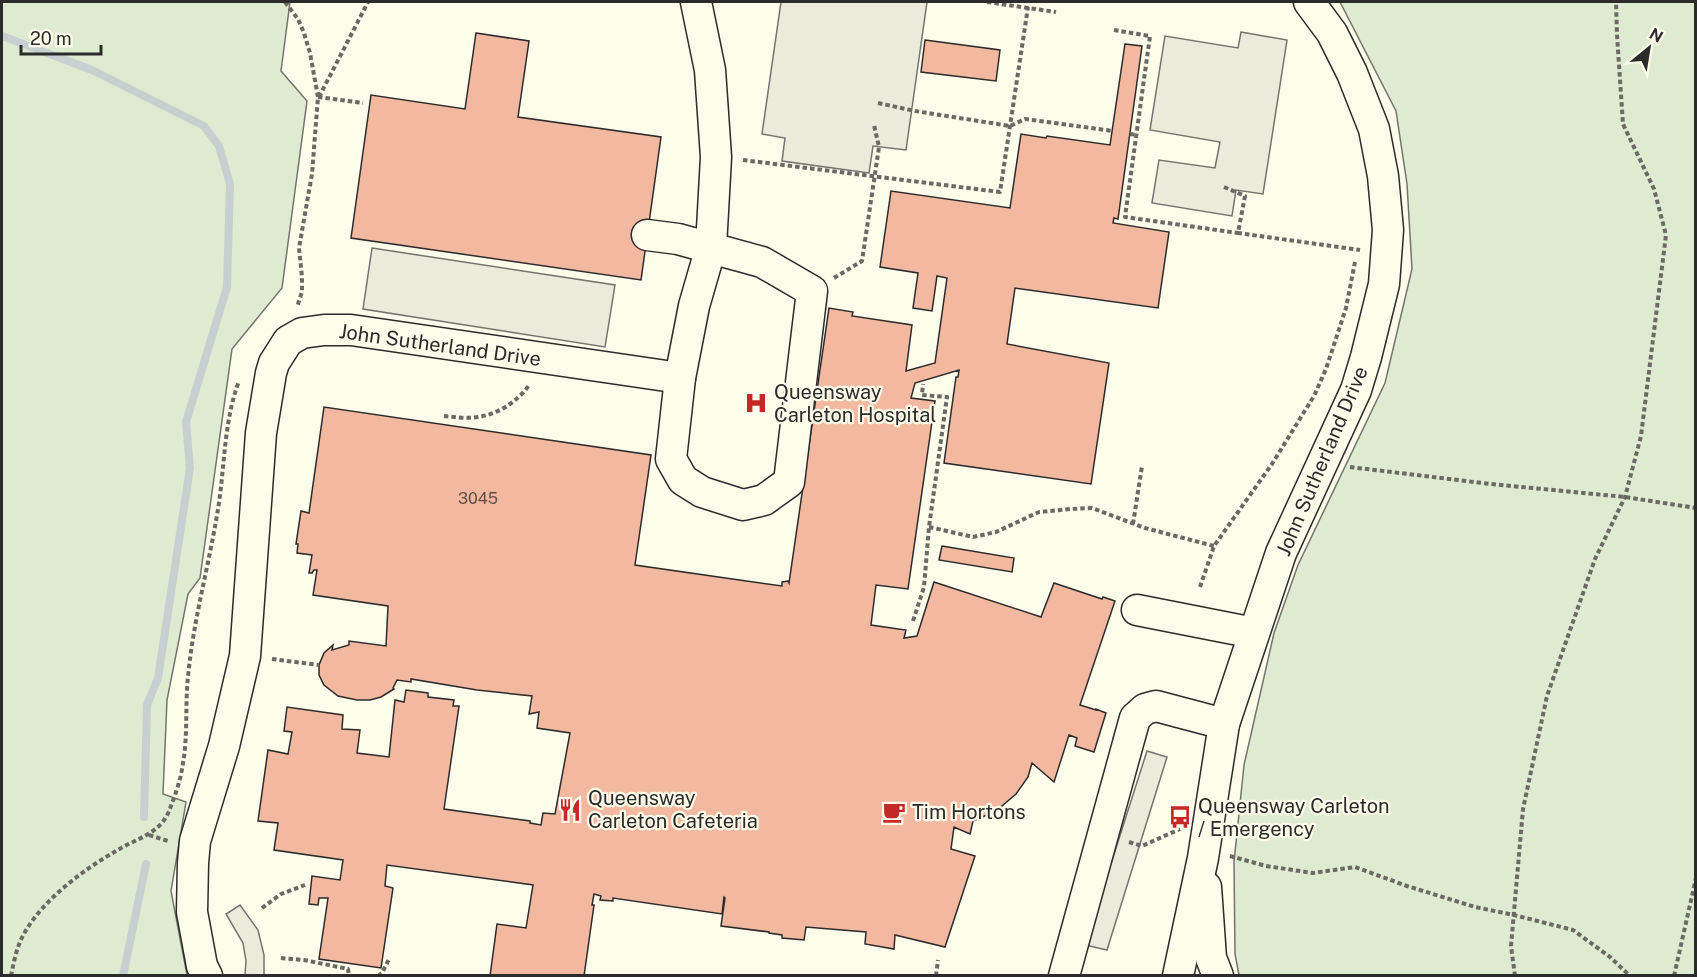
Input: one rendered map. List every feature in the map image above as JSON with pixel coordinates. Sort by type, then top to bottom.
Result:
[{"type":"street","points":[[647,235],[678,239],[711,247],[762,262],[812,291],[789,482],[764,500],[743,505],[702,492],[683,480],[671,459],[680,378],[694,306],[711,247],[716,157],[710,70],[696,2]]},
{"type":"street","name":"John Sutherland Drive","points":[[1218,975],[1211,958],[1213,856],[1224,724],[1281,553],[1356,390],[1384,284],[1388,230],[1383,176],[1374,129],[1352,73],[1332,33],[1309,2]]},
{"type":"street","name":"John Sutherland Drive","points":[[207,975],[202,966],[192,912],[195,841],[224,746],[245,656],[261,433],[273,363],[288,341],[302,333],[351,330],[680,378]]},
{"type":"street","points":[[1137,610],[1254,633]]},
{"type":"street","points":[[1064,975],[1135,718],[1146,709],[1155,706],[1224,724]]},
{"type":"street","name":"John Sutherland Drive","points":[[1178,975],[1213,856]]},
{"type":"path","points":[[285,2],[298,19],[304,33],[318,97]]},
{"type":"path","points":[[318,97],[368,2]]},
{"type":"path","points":[[987,2],[1012,3],[1056,12]]},
{"type":"path","points":[[1515,975],[1511,946],[1523,809],[1547,696],[1595,559],[1625,497],[1641,436],[1666,235],[1654,189],[1623,124],[1616,2]]},
{"type":"path","points":[[753,162],[1000,192],[1028,8]]},
{"type":"path","points":[[1114,30],[1150,36],[1125,217],[1386,254]]},
{"type":"path","points":[[318,97],[363,103]]},
{"type":"path","points":[[878,103],[1010,126],[1025,119],[1113,131]]},
{"type":"path","points":[[812,291],[862,261],[879,147],[874,125]]},
{"type":"path","points":[[1130,134],[1137,135]]},
{"type":"path","points":[[1224,187],[1245,196],[1238,233]]},
{"type":"path","points":[[1200,587],[1214,546],[1272,464],[1314,396],[1326,369],[1346,308],[1355,261]]},
{"type":"path","points":[[444,416],[477,417],[502,410],[524,393],[549,360]]},
{"type":"path","points":[[913,621],[924,587],[929,527],[947,397],[922,395],[923,384]]},
{"type":"path","points":[[1323,464],[1625,497],[1695,508]]},
{"type":"path","points":[[1133,524],[1142,466]]},
{"type":"path","points":[[929,527],[973,537],[996,532],[1040,512],[1092,508],[1133,524],[1214,546]]},
{"type":"path","points":[[245,656],[319,665]]},
{"type":"path","points":[[10,975],[23,937],[42,910],[66,886],[117,850],[149,835],[171,842]]},
{"type":"path","points":[[1213,856],[1313,873],[1355,867],[1475,907],[1573,930],[1630,975]]},
{"type":"path","points":[[1674,975],[1695,878]]},
{"type":"path","points":[[262,908],[281,894],[305,885]]},
{"type":"path","points":[[281,958],[348,969],[349,975]]},
{"type":"path","points":[[378,975],[382,973],[389,959]]},
{"type":"path","points":[[936,975],[938,960]]},
{"type":"green space","points":[[2,2],[290,2],[281,71],[307,101],[282,288],[232,349],[200,578],[188,594],[167,700],[163,794],[186,802],[171,891],[187,975],[2,975]]},
{"type":"green space","points":[[1340,2],[1695,2],[1695,975],[1239,975],[1235,954],[1234,862],[1244,765],[1274,633],[1298,565],[1385,383],[1412,269],[1407,184],[1396,111]]},
{"type":"shaded area","points":[[781,2],[927,2],[906,150],[873,146],[869,173],[782,161],[785,138],[762,134]]},
{"type":"shaded area","points":[[1241,32],[1287,40],[1263,194],[1236,190],[1232,216],[1152,203],[1159,160],[1215,168],[1220,142],[1150,130],[1165,36],[1238,48]]},
{"type":"shaded area","points":[[372,248],[615,285],[605,347],[363,309]]},
{"type":"shaded area","points":[[1147,751],[1167,757],[1107,950],[1085,945]]},
{"type":"shaded area","points":[[240,905],[258,930],[264,955],[264,975],[245,975],[246,961],[243,943],[226,914]]},
{"type":"building","points":[[476,33],[529,41],[518,117],[661,137],[641,280],[351,238],[371,95],[465,109]]},
{"type":"building","points":[[925,40],[1000,50],[996,81],[921,72]]},
{"type":"building","points":[[1125,44],[1142,46],[1118,219],[1114,218],[1113,223],[1169,232],[1158,308],[1015,288],[1007,344],[1109,363],[1091,484],[944,463],[956,377],[958,377],[959,370],[915,383],[911,398],[935,401],[908,589],[876,585],[871,625],[906,630],[904,638],[917,636],[934,582],[1041,617],[1054,583],[1115,601],[1080,705],[1106,713],[1094,752],[1075,746],[1077,738],[1069,735],[1054,782],[1032,763],[1028,777],[1016,794],[996,811],[973,821],[970,834],[954,827],[951,849],[975,856],[945,947],[895,935],[894,949],[865,944],[866,932],[806,927],[804,940],[782,938],[782,935],[769,932],[721,926],[724,897],[722,914],[613,898],[613,901],[600,900],[601,896],[594,894],[584,976],[490,976],[497,924],[526,928],[533,885],[387,865],[385,886],[393,888],[381,968],[319,959],[328,898],[319,898],[318,905],[309,904],[312,876],[340,880],[343,860],[274,850],[278,823],[258,821],[268,750],[288,754],[292,732],[284,731],[287,707],[343,715],[342,729],[360,730],[357,753],[389,757],[395,700],[404,702],[406,690],[428,693],[428,697],[454,700],[453,706],[459,706],[444,809],[530,821],[530,823],[541,825],[543,813],[555,814],[570,733],[537,728],[539,712],[529,714],[532,696],[411,679],[411,682],[397,680],[394,689],[381,697],[357,700],[338,696],[324,685],[319,675],[319,665],[324,653],[333,645],[332,650],[349,645],[349,641],[386,646],[388,606],[313,595],[317,570],[309,573],[312,555],[297,553],[298,544],[296,544],[301,511],[309,513],[324,407],[651,455],[635,565],[782,586],[782,582],[788,581],[789,583],[829,308],[853,312],[852,316],[912,325],[906,371],[935,363],[947,278],[937,276],[932,311],[913,308],[918,273],[880,267],[891,191],[1010,208],[1021,134],[1110,145]]},
{"type":"building","points":[[942,546],[1014,558],[1012,572],[939,560]]},
{"type":"waterway","points":[[2,36],[92,70],[204,126],[219,146],[230,184],[227,287],[186,422],[190,468],[158,678],[147,705],[144,817]]},
{"type":"waterway","points":[[123,976],[146,864]]},
{"type":"place","name":"Queensway Carleton Hospital","points":[[756,403]]},
{"type":"place","name":"Queensway Carleton Cafeteria","points":[[570,810]]},
{"type":"place","name":"Tim Hortons","points":[[894,812]]},
{"type":"place","name":"Queensway Carleton / Emergency","points":[[1180,817]]}]
